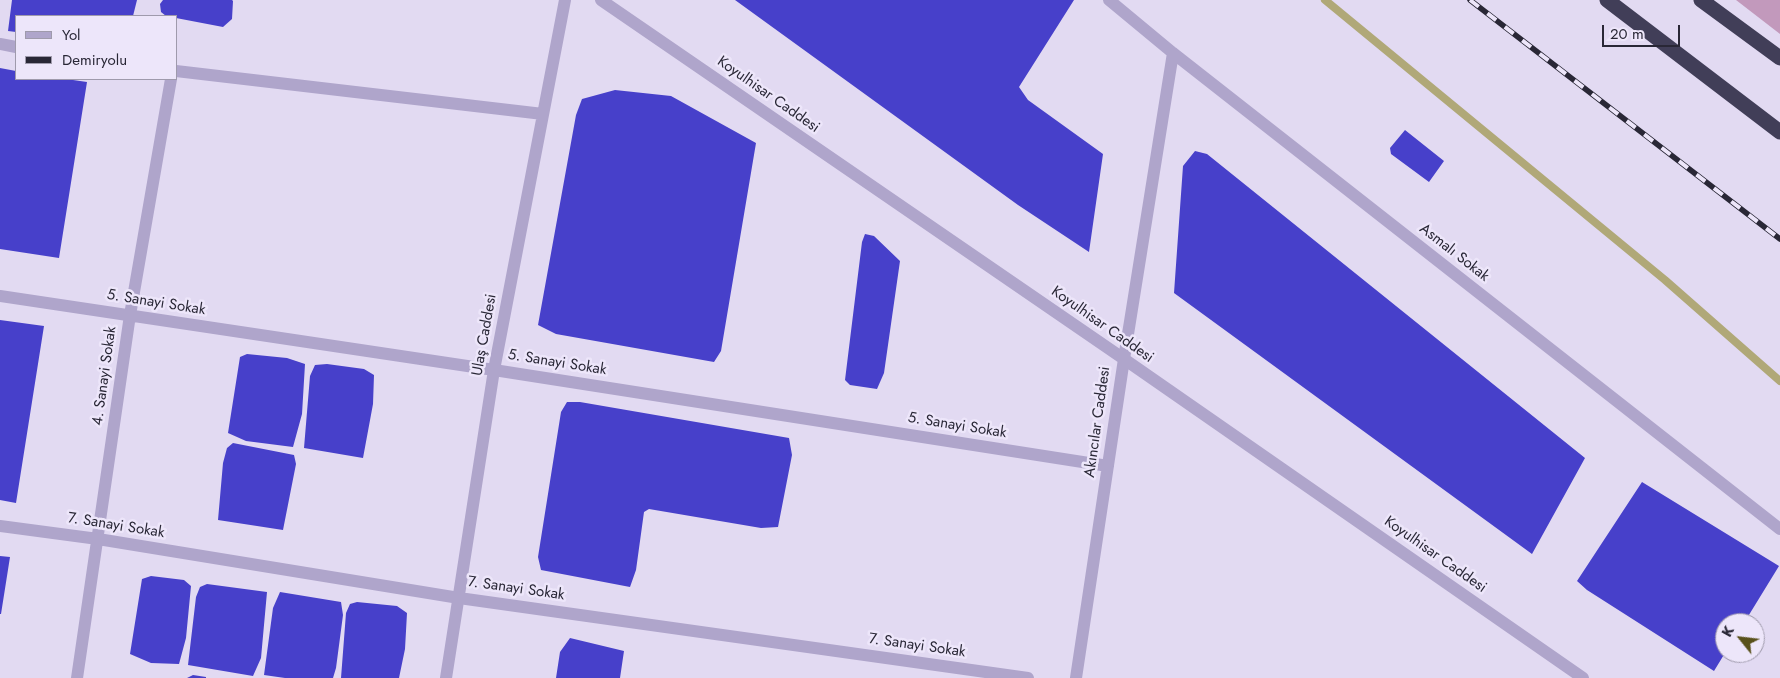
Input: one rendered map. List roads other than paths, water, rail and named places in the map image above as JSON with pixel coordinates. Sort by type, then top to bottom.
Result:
[{"type":"highway","points":[[1607,0],[1780,132]]},
{"type":"highway","points":[[1701,0],[1780,58]]},
{"type":"street","name":"Ulaş Caddesi","points":[[446,678],[494,370],[565,0]]},
{"type":"street","name":"Koyulhisar Caddesi","points":[[601,0],[1124,359],[1583,678]]},
{"type":"street","name":"Asmalı Sokak","points":[[1109,0],[1780,529]]},
{"type":"street","points":[[0,44],[15,47]]},
{"type":"street","name":"Akıncılar Caddesi","points":[[1076,678],[1173,52]]},
{"type":"street","points":[[178,71],[543,114]]},
{"type":"street","name":"4. Sanayi Sokak","points":[[77,678],[130,315],[171,80]]},
{"type":"street","name":"5. Sanayi Sokak","points":[[0,296],[494,370],[1108,466]]},
{"type":"street","name":"7. Sanayi Sokak","points":[[0,526],[98,539],[459,598],[1028,678]]},
{"type":"waterway","points":[[1325,0],[1665,280],[1780,381]]},
{"type":"railway","points":[[1470,0],[1780,239]]}]
